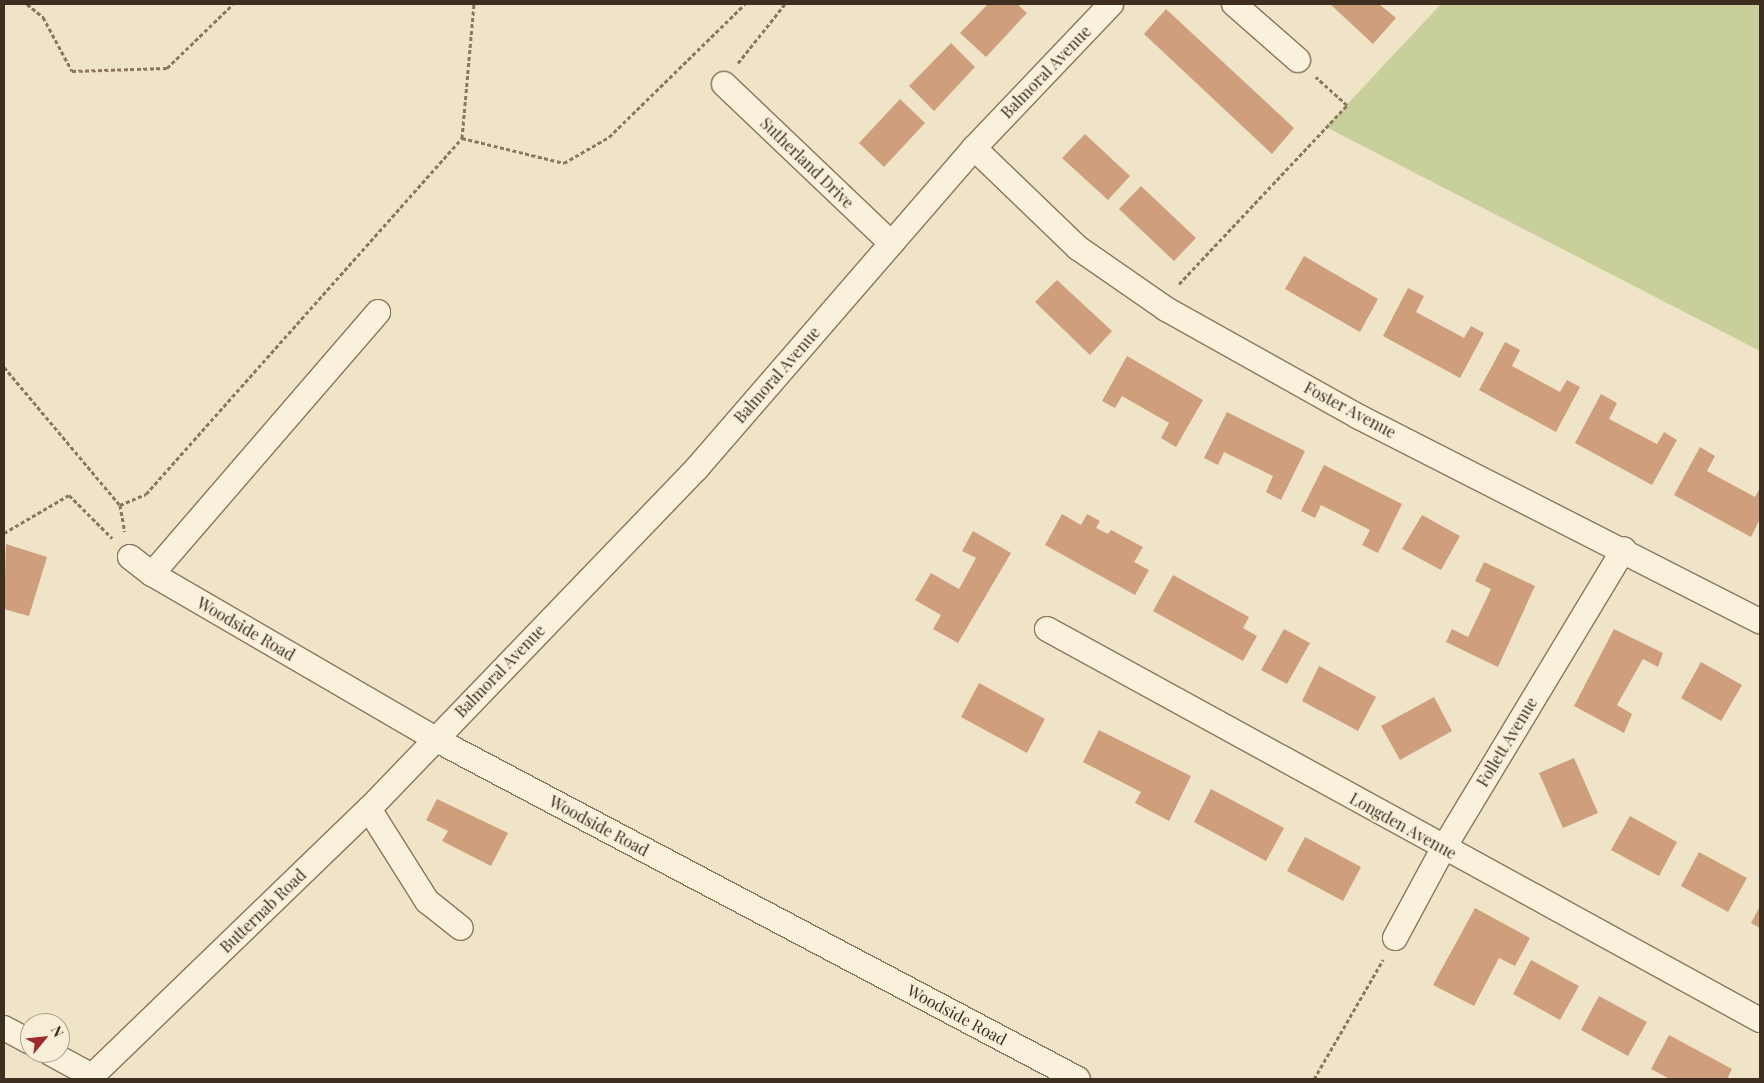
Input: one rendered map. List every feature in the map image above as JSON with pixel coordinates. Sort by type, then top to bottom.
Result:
[{"type":"street","name":"Balmoral Avenue","points":[[435,739],[697,468],[974,148],[1111,4]]},
{"type":"street","points":[[1234,4],[1298,60]]},
{"type":"street","name":"Sutherland Drive","points":[[724,84],[891,243]]},
{"type":"street","name":"Foster Avenue","points":[[974,148],[1078,248],[1160,305],[1359,417],[1624,550],[1760,622]]},
{"type":"street","points":[[152,574],[378,312]]},
{"type":"street","name":"Follett Avenue","points":[[1395,938],[1443,849],[1624,550]]},
{"type":"street","name":"Woodside Road","points":[[130,557],[152,574],[435,739],[1078,1079]]},
{"type":"street","name":"Longden Avenue","points":[[1047,629],[1443,849],[1760,1020]]},
{"type":"street","name":"Butternab Road","points":[[90,1078],[369,809],[435,739]]},
{"type":"street","points":[[369,809],[428,901],[461,928]]},
{"type":"street","points":[[4,1028],[20,1037]]},
{"type":"street","points":[[66,1063],[90,1078]]},
{"type":"path","points":[[27,4],[43,17],[72,71],[167,68],[233,4]]},
{"type":"path","points":[[120,505],[146,494],[462,138],[474,4]]},
{"type":"path","points":[[462,138],[564,164],[609,137],[745,4]]},
{"type":"path","points":[[724,84],[785,4]]},
{"type":"path","points":[[1160,305],[1347,105],[1298,60]]},
{"type":"path","points":[[4,367],[120,505],[130,557]]},
{"type":"path","points":[[4,532],[69,495],[130,557]]},
{"type":"path","points":[[1314,1079],[1395,938]]},
{"type":"green space","points":[[1441,4],[1760,4],[1760,351],[1326,127]]},
{"type":"building","points":[[988,4],[1017,4],[1027,13],[986,57],[960,33]]},
{"type":"building","points":[[1330,4],[1379,4],[1396,18],[1373,44]]},
{"type":"building","points":[[1166,9],[1294,128],[1272,154],[1144,34]]},
{"type":"building","points":[[951,43],[975,67],[934,111],[909,86]]},
{"type":"building","points":[[900,99],[925,123],[884,167],[859,143]]},
{"type":"building","points":[[1085,134],[1130,176],[1108,200],[1062,158]]},
{"type":"building","points":[[1141,186],[1196,238],[1174,261],[1119,209]]},
{"type":"building","points":[[1304,256],[1378,299],[1360,332],[1285,289]]},
{"type":"building","points":[[1057,280],[1112,331],[1090,355],[1035,302]]},
{"type":"building","points":[[1408,288],[1424,296],[1416,312],[1464,338],[1471,326],[1484,333],[1460,378],[1383,336]]},
{"type":"building","points":[[1505,342],[1520,350],[1512,366],[1560,392],[1567,380],[1580,387],[1556,432],[1479,390]]},
{"type":"building","points":[[1127,356],[1203,400],[1176,447],[1161,438],[1169,423],[1122,396],[1115,408],[1102,401]]},
{"type":"building","points":[[1601,394],[1617,403],[1609,419],[1657,444],[1664,432],[1677,440],[1652,485],[1575,443]]},
{"type":"building","points":[[1227,412],[1305,451],[1281,500],[1266,492],[1273,476],[1224,452],[1218,465],[1204,458]]},
{"type":"building","points":[[1700,447],[1715,456],[1707,471],[1755,497],[1760,488],[1760,519],[1751,537],[1674,495]]},
{"type":"building","points":[[1324,465],[1402,504],[1378,553],[1362,545],[1370,530],[1321,505],[1315,518],[1301,511]]},
{"type":"building","points":[[1062,514],[1081,525],[1087,514],[1100,521],[1096,528],[1108,534],[1111,530],[1143,547],[1134,562],[1149,570],[1135,595],[1045,545]]},
{"type":"building","points":[[1422,515],[1460,536],[1441,570],[1402,549]]},
{"type":"building","points":[[973,531],[1011,553],[958,643],[933,629],[941,615],[915,600],[931,573],[959,589],[976,558],[962,551]]},
{"type":"building","points":[[6,544],[47,557],[29,616],[4,609]]},
{"type":"building","points":[[1484,562],[1535,586],[1498,667],[1446,642],[1452,629],[1468,637],[1482,608],[1491,589],[1475,581]]},
{"type":"building","points":[[1173,575],[1249,617],[1243,628],[1257,636],[1243,661],[1153,611]]},
{"type":"building","points":[[1284,629],[1310,643],[1287,684],[1261,670]]},
{"type":"building","points":[[1614,629],[1663,653],[1658,667],[1643,659],[1617,705],[1632,714],[1624,733],[1574,706]]},
{"type":"building","points":[[1701,662],[1742,685],[1721,721],[1681,698]]},
{"type":"building","points":[[1319,666],[1376,697],[1358,731],[1302,701]]},
{"type":"building","points":[[979,683],[1045,719],[1027,753],[961,717]]},
{"type":"building","points":[[1434,697],[1452,731],[1400,760],[1381,726]]},
{"type":"building","points":[[1099,730],[1191,776],[1169,821],[1135,803],[1141,792],[1083,762]]},
{"type":"building","points":[[1574,758],[1598,813],[1563,828],[1539,773]]},
{"type":"building","points":[[1211,789],[1284,828],[1266,861],[1194,822]]},
{"type":"building","points":[[437,799],[508,833],[491,866],[442,841],[448,831],[426,820]]},
{"type":"building","points":[[1630,816],[1677,842],[1659,876],[1611,850]]},
{"type":"building","points":[[1305,837],[1361,867],[1343,901],[1287,871]]},
{"type":"building","points":[[1699,852],[1747,878],[1728,912],[1681,886]]},
{"type":"building","points":[[1760,906],[1760,928],[1751,923]]},
{"type":"building","points":[[1475,908],[1530,938],[1515,966],[1499,958],[1474,1006],[1433,985]]},
{"type":"building","points":[[1531,960],[1579,986],[1560,1020],[1513,994]]},
{"type":"building","points":[[1599,996],[1647,1022],[1628,1056],[1581,1030]]},
{"type":"building","points":[[1669,1035],[1732,1069],[1727,1079],[1670,1079],[1651,1069]]}]
